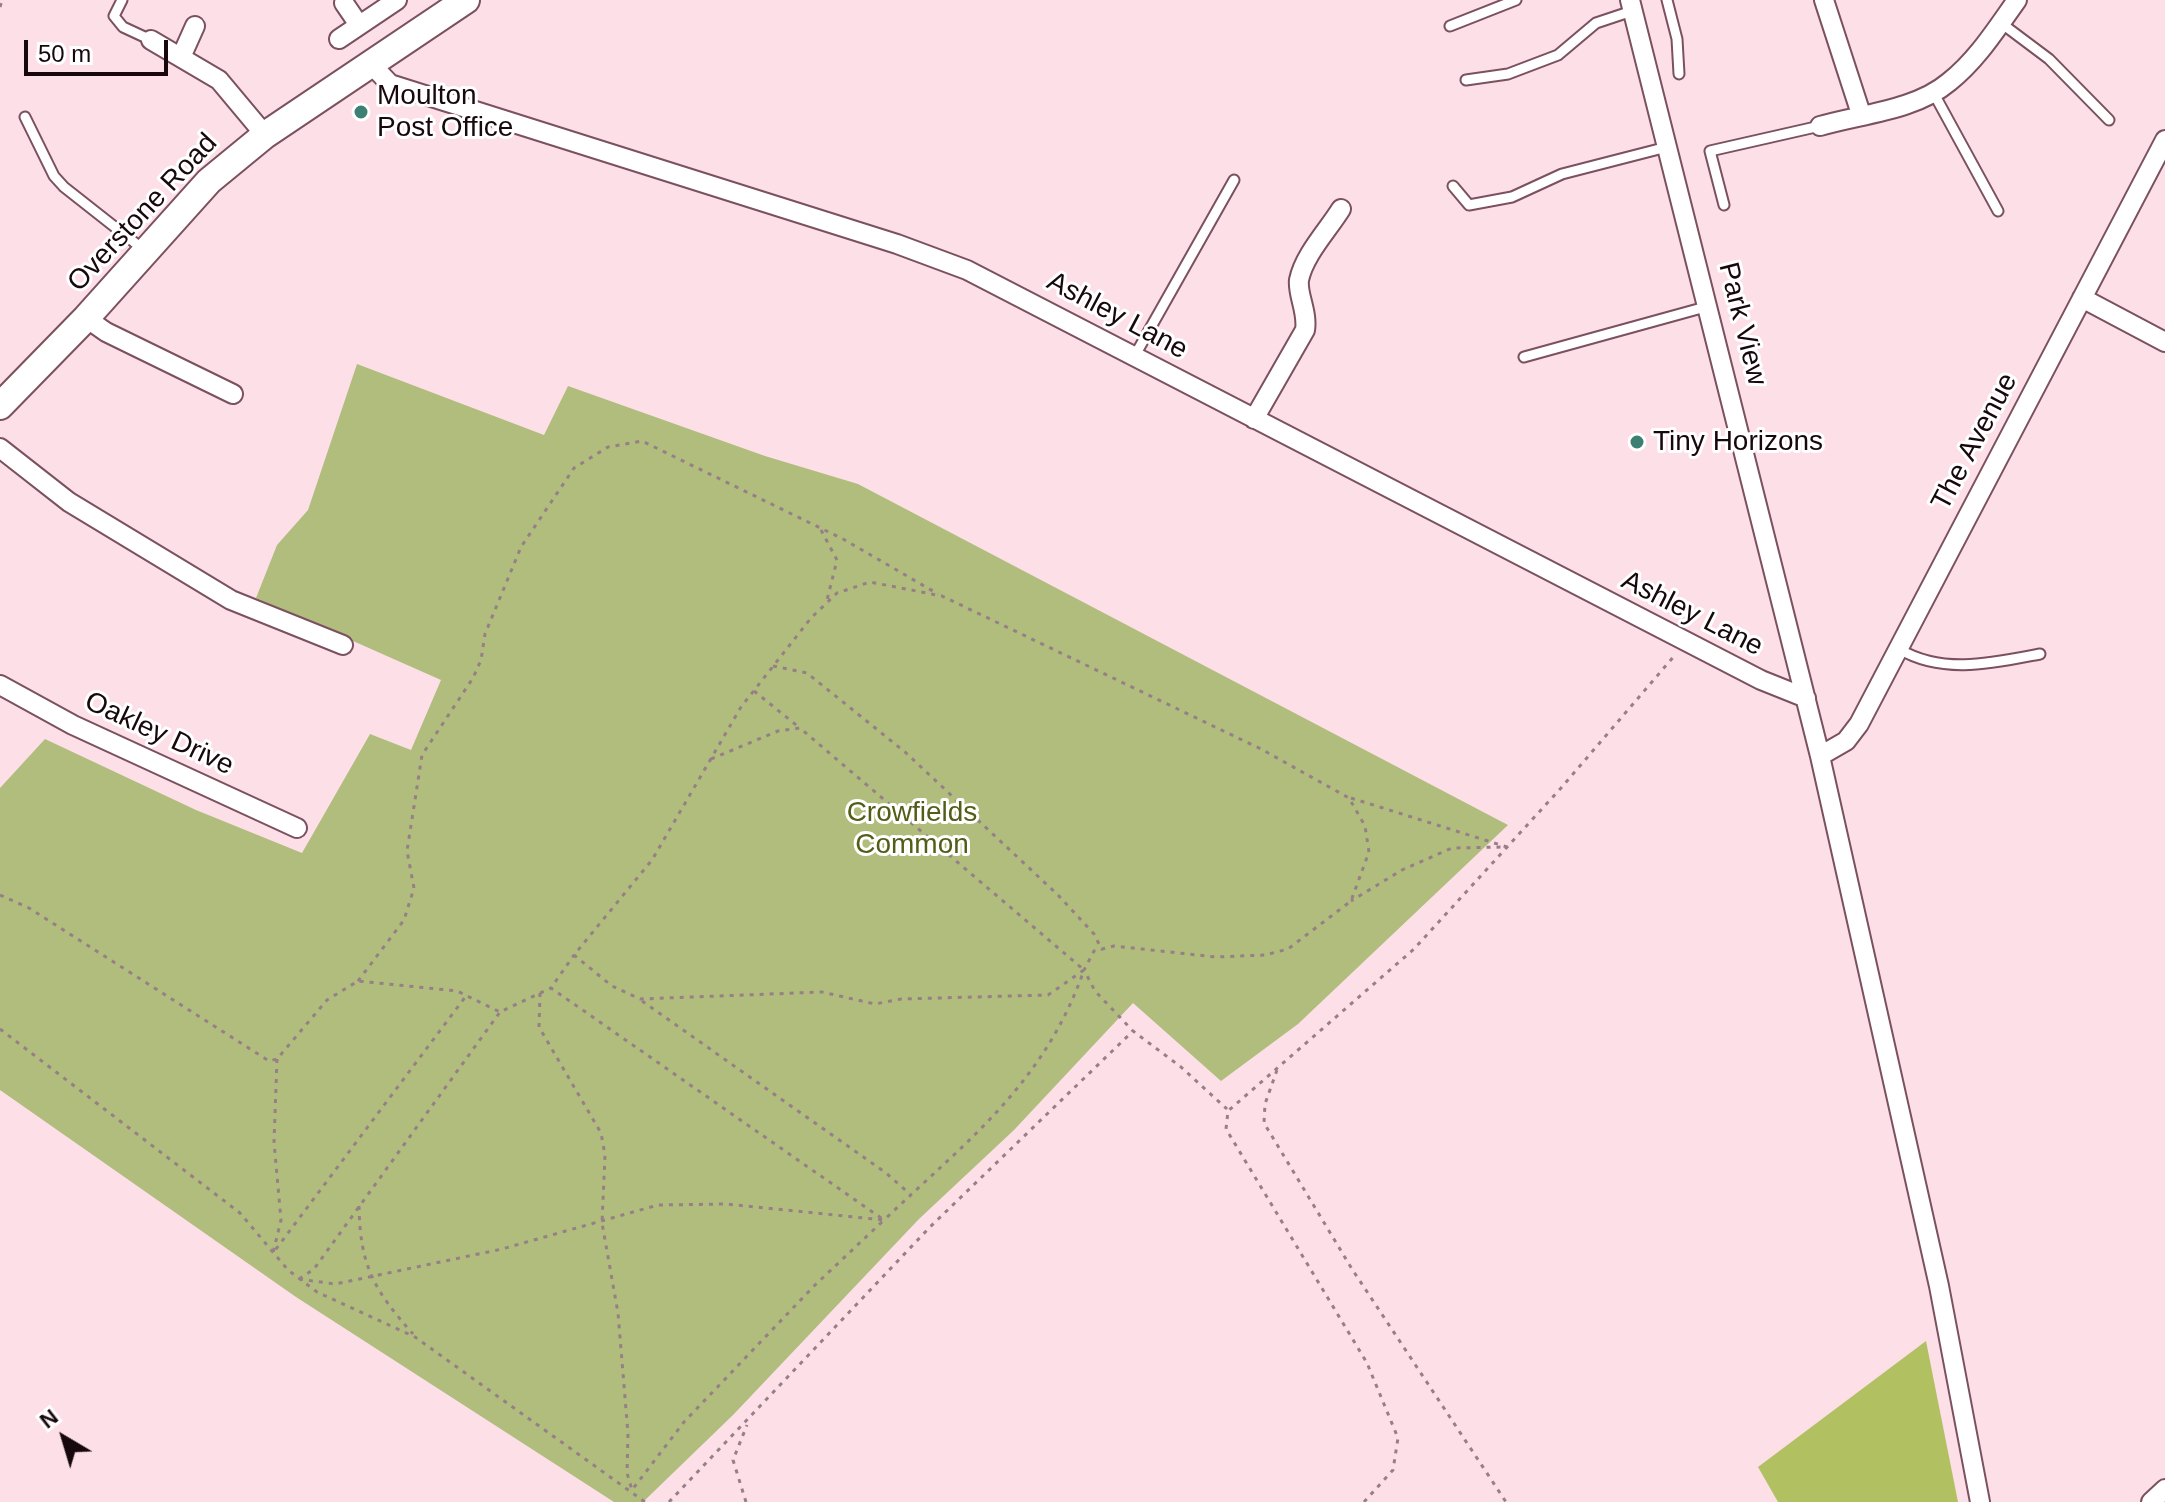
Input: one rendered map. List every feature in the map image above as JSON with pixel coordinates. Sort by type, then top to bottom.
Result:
[{"type":"street","points":[[339,39],[397,0]]},
{"type":"street","name":"Overstone Road","points":[[0,406],[86,318],[209,181],[265,135],[466,0]]},
{"type":"street","points":[[1824,0],[1861,114]]},
{"type":"street","points":[[1820,126],[1907,103],[1933,92],[1967,65],[2017,0]]},
{"type":"street","points":[[344,3],[359,25]]},
{"type":"street","name":"Park View","points":[[1632,6],[1820,756],[1939,1286],[1980,1502]]},
{"type":"street","points":[[182,55],[195,26]]},
{"type":"street","points":[[151,40],[182,55],[219,80],[265,135]]},
{"type":"street","name":"Ashley Lane","points":[[371,64],[390,84],[937,258],[1017,295],[1761,680],[1806,698]]},
{"type":"street","name":"The Avenue","points":[[1820,756],[1846,741],[1859,724],[2165,140]]},
{"type":"street","points":[[1254,419],[1305,330],[1307,314],[1299,283],[1306,262],[1341,209]]},
{"type":"street","points":[[2082,298],[2165,342]]},
{"type":"street","points":[[86,318],[106,332],[233,394]]},
{"type":"street","points":[[0,448],[69,502],[231,600],[343,645]]},
{"type":"street","name":"Oakley Drive","points":[[0,685],[73,725],[297,828]]},
{"type":"street","points":[[2151,1502],[2165,1489]]},
{"type":"lane","points":[[122,0],[114,16],[123,27],[151,40]]},
{"type":"lane","points":[[1450,26],[1516,0]]},
{"type":"lane","points":[[1667,0],[1677,39],[1679,74]]},
{"type":"lane","points":[[1466,80],[1508,74],[1558,55],[1596,23],[1632,6]]},
{"type":"lane","points":[[2001,23],[2059,68],[2109,120]]},
{"type":"lane","points":[[1933,92],[1998,211]]},
{"type":"lane","points":[[25,117],[54,176],[144,250]]},
{"type":"lane","points":[[1724,205],[1710,151],[1820,126]]},
{"type":"lane","points":[[1453,186],[1469,205],[1512,197],[1562,174],[1642,157],[1669,146]]},
{"type":"lane","points":[[1134,357],[1234,180]]},
{"type":"lane","points":[[1524,357],[1709,306]]},
{"type":"lane","points":[[1899,649],[1931,662],[1959,665],[1990,664],[2040,654]]},
{"type":"path","points":[[0,7],[2,0]]},
{"type":"path","points":[[0,895],[29,908],[269,1061],[277,1059],[327,1000],[358,981],[404,920],[414,888],[407,851],[422,755],[477,669],[485,634],[521,547],[574,468],[608,447],[642,441],[820,528],[942,596],[1261,749],[1349,798],[1507,847]]},
{"type":"path","points":[[820,528],[837,560],[826,604]]},
{"type":"path","points":[[299,1279],[314,1269],[500,1012],[551,988],[652,860],[710,759],[754,691],[826,604],[837,593],[870,582],[942,596]]},
{"type":"path","points":[[1364,1502],[1393,1470],[1398,1438],[1367,1363],[1226,1129],[1228,1111],[1414,949],[1686,642]]},
{"type":"path","points":[[773,666],[807,673],[848,702],[1058,895],[1094,934],[1102,950]]},
{"type":"path","points":[[754,691],[1084,970],[1095,991],[1133,1031],[1181,1067],[1228,1111]]},
{"type":"path","points":[[710,759],[778,731],[800,728]]},
{"type":"path","points":[[1349,798],[1365,826],[1369,852],[1351,901]]},
{"type":"path","points":[[632,1490],[684,1422],[814,1286],[1026,1081],[1068,1015],[1094,951],[1114,946],[1216,957],[1265,955],[1288,949],[1351,901],[1402,870],[1452,848],[1507,847]]},
{"type":"path","points":[[574,955],[612,986],[640,999],[886,1173],[911,1195]]},
{"type":"path","points":[[640,999],[822,992],[875,1004],[901,999],[1048,995],[1084,970]]},
{"type":"path","points":[[358,981],[388,981],[467,995],[500,1012]]},
{"type":"path","points":[[551,988],[884,1220]]},
{"type":"path","points":[[540,993],[539,1027],[601,1133],[605,1155],[602,1223],[618,1313],[628,1434],[627,1473],[632,1490]]},
{"type":"path","points":[[273,1253],[467,995]]},
{"type":"path","points":[[0,1029],[240,1213],[299,1279],[317,1292],[415,1337],[645,1502]]},
{"type":"path","points":[[669,1502],[930,1227],[1133,1031]]},
{"type":"path","points":[[273,1253],[281,1220],[274,1142],[277,1059]]},
{"type":"path","points":[[1278,1067],[1265,1104],[1264,1123],[1352,1269],[1506,1502]]},
{"type":"path","points":[[299,1279],[335,1284],[369,1277],[602,1223],[658,1205],[726,1204],[884,1220]]},
{"type":"path","points":[[359,1206],[359,1243],[369,1277],[415,1337]]},
{"type":"path","points":[[746,1502],[733,1460],[748,1421]]},
{"type":"green space","name":"Crowfields Common","points":[[357,364],[544,435],[568,386],[765,456],[858,484],[1508,825],[1298,1024],[1221,1081],[1133,1003],[1014,1130],[919,1219],[733,1415],[643,1502],[614,1502],[296,1297],[0,1090],[0,788],[45,739],[196,810],[302,853],[370,734],[411,750],[441,680],[256,598],[277,545],[308,510]]},
{"type":"green space","points":[[1926,1341],[1958,1502],[1778,1502],[1758,1467]]},
{"type":"place","name":"Moulton Post Office","points":[[361,112]]},
{"type":"place","name":"Tiny Horizons","points":[[1637,442]]}]
